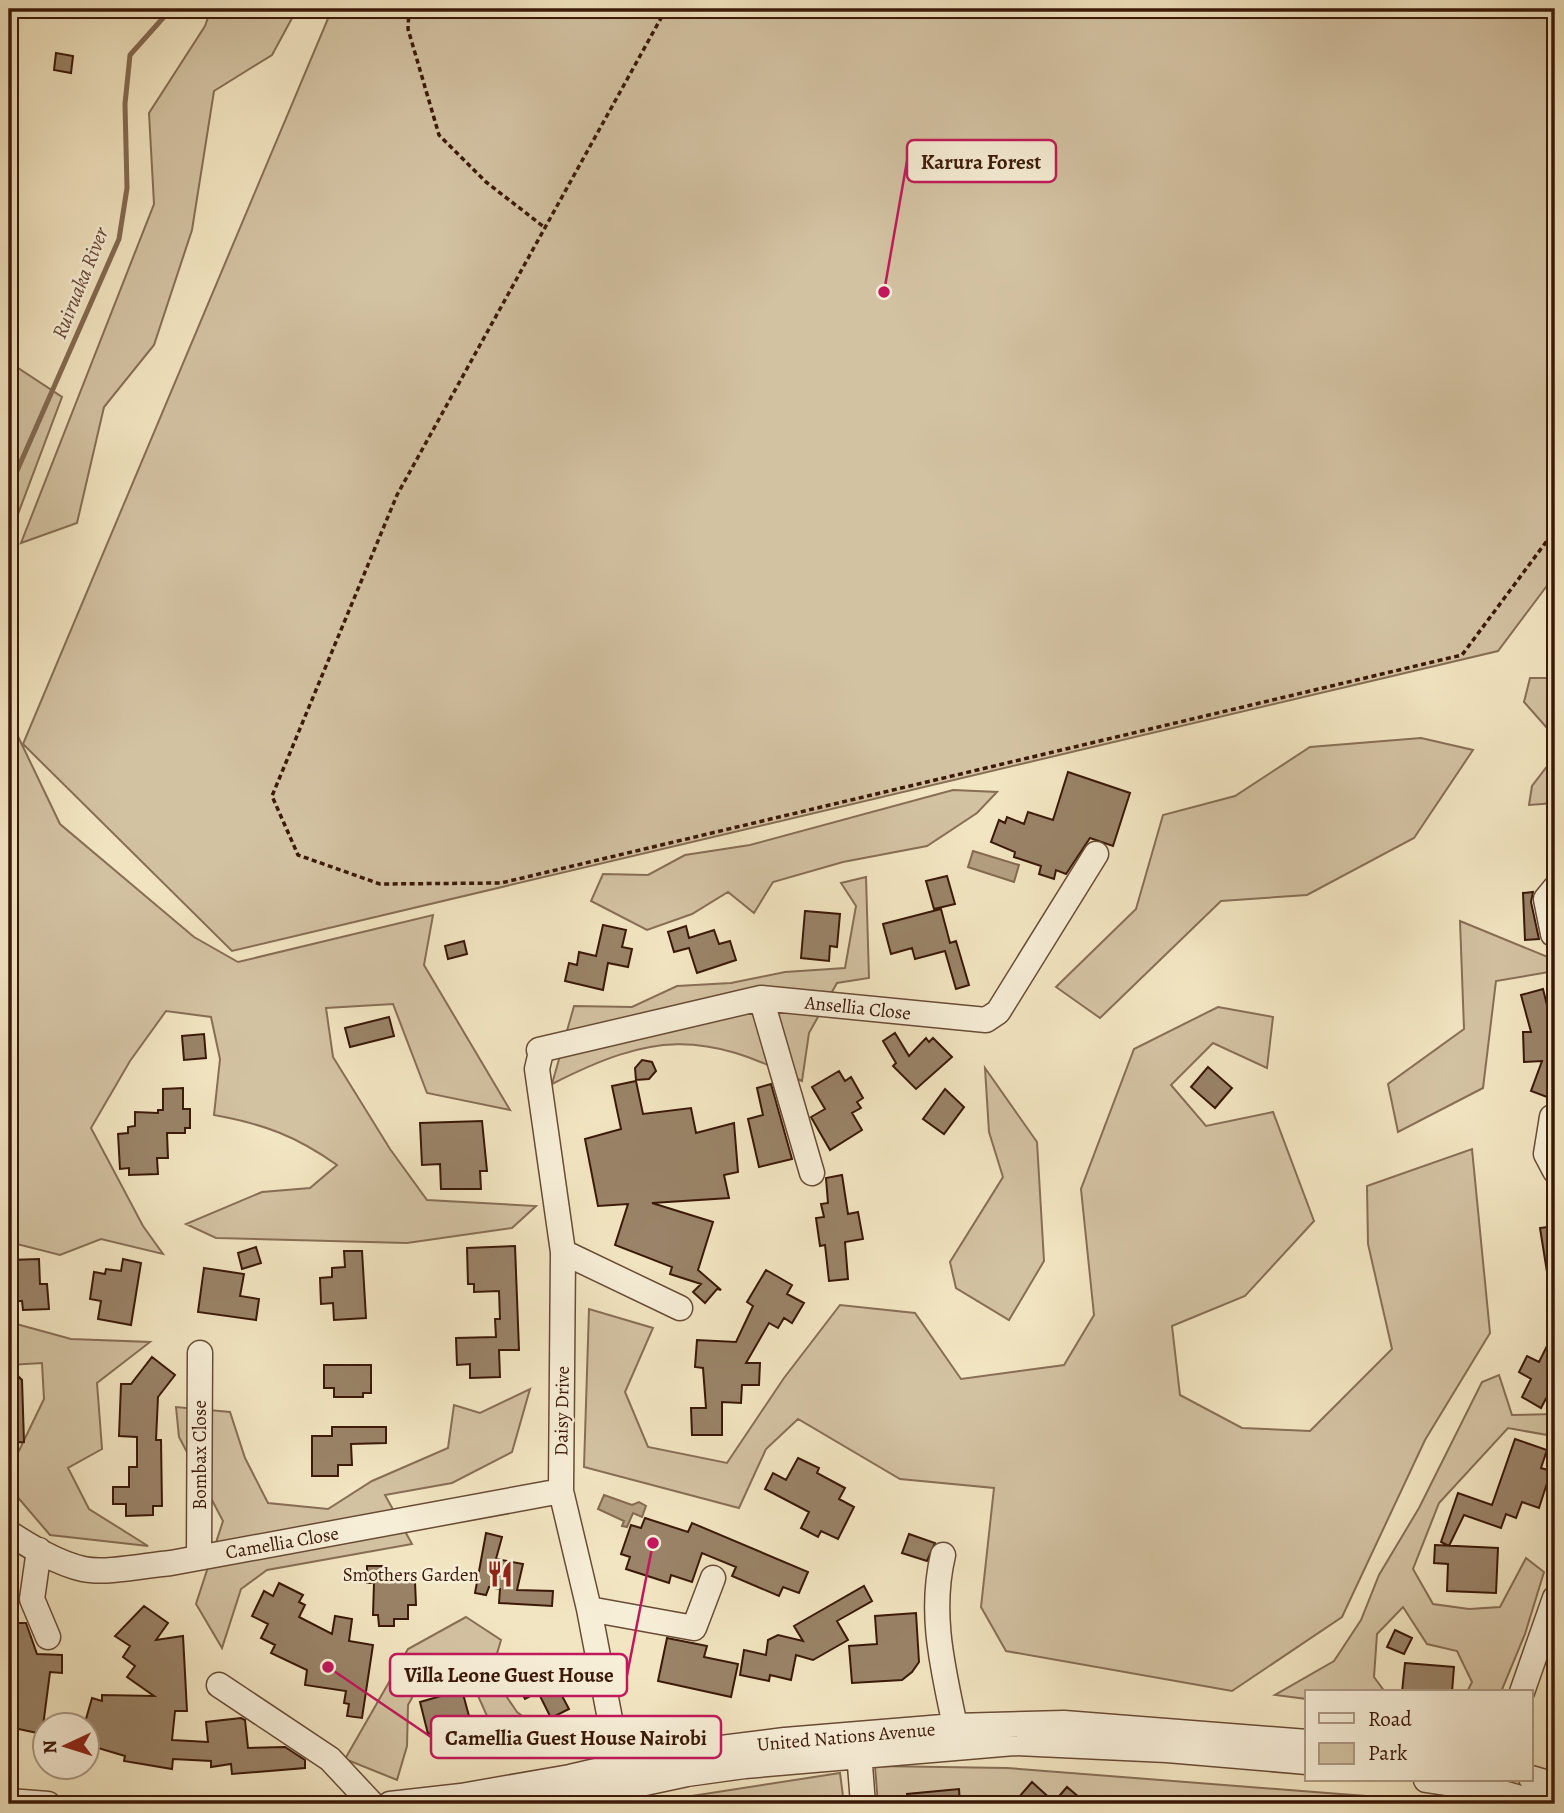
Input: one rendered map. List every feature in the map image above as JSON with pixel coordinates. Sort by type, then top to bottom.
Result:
[{"type":"street","name":"Ansellia Close","points":[[541,1052],[539,1050],[761,998],[986,1020],[998,1012],[1096,854]]},
{"type":"street","points":[[1553,933],[1546,899],[1555,888]]},
{"type":"street","points":[[761,998],[812,1173]]},
{"type":"street","name":"Daisy Drive","points":[[541,1052],[537,1069],[563,1252],[561,1490],[626,1772]]},
{"type":"street","points":[[1552,1117],[1546,1154],[1555,1171]]},
{"type":"street","points":[[563,1252],[680,1308]]},
{"type":"street","name":"Bombax Close","points":[[199,1557],[200,1353]]},
{"type":"street","name":"Camellia Close","points":[[9,1532],[60,1562],[86,1570],[199,1557],[561,1490]]},
{"type":"street","points":[[39,1550],[32,1599],[48,1637]]},
{"type":"street","points":[[943,1555],[936,1583],[937,1639],[955,1726]]},
{"type":"street","points":[[589,1609],[694,1628],[713,1578]]},
{"type":"street","points":[[1523,1690],[1555,1598]]},
{"type":"street","points":[[219,1685],[330,1759],[372,1804]]},
{"type":"street","name":"United Nations Avenue","points":[[390,1804],[626,1772],[687,1774],[955,1726],[1064,1723],[1305,1742]]},
{"type":"street","name":"United Nations Avenue","points":[[859,1744],[1014,1743],[1167,1750],[1305,1762]]},
{"type":"street","points":[[859,1744],[863,1804]]},
{"type":"street","name":"United Nations Avenue","points":[[547,1804],[626,1772]]},
{"type":"street","points":[[1532,1778],[1555,1785]]},
{"type":"street","points":[[1452,1782],[1492,1785],[1542,1804]]},
{"type":"street","points":[[9,1801],[48,1804]]},
{"type":"path","points":[[409,9],[408,29],[439,135],[486,182],[545,228]]},
{"type":"path","points":[[666,9],[397,495],[272,796],[298,855],[380,884],[501,883],[1462,655],[1555,530]]},
{"type":"green space","points":[[211,9],[297,9],[272,55],[214,91],[192,230],[154,345],[104,407],[77,523],[21,543],[154,204],[149,113],[205,26]]},
{"type":"green space","points":[[332,9],[1555,9],[1555,575],[1498,651],[232,951],[23,744]]},
{"type":"green space","points":[[9,362],[62,397],[9,538]]},
{"type":"green space","points":[[1530,678],[1555,678],[1555,737],[1524,702]]},
{"type":"green space","points":[[9,723],[13,726],[60,824],[194,937],[238,962],[433,915],[424,965],[510,1110],[427,1093],[393,1004],[326,1008],[333,1057],[390,1149],[427,1200],[536,1206],[512,1228],[407,1243],[216,1238],[186,1224],[262,1192],[310,1188],[337,1165],[308,1146],[279,1132],[214,1115],[220,1059],[211,1017],[166,1011],[130,1061],[91,1128],[143,1226],[163,1254],[101,1239],[60,1255],[9,1242]]},
{"type":"green space","points":[[1421,738],[1473,750],[1414,838],[1307,895],[1221,901],[1100,1018],[1056,987],[1136,909],[1163,815],[1235,796],[1310,747]]},
{"type":"green space","points":[[1555,756],[1555,803],[1529,805],[1532,786]]},
{"type":"green space","points":[[953,790],[997,792],[977,813],[927,846],[843,862],[773,882],[754,913],[728,892],[692,914],[647,930],[591,901],[603,874],[648,875],[685,855],[750,845]]},
{"type":"green space","points":[[866,877],[869,978],[837,983],[809,1033],[802,1081],[767,1064],[735,1053],[705,1046],[677,1044],[649,1047],[619,1055],[552,1084],[574,1006],[632,1007],[677,986],[731,983],[785,972],[845,968],[856,906],[841,883]]},
{"type":"green space","points":[[1460,921],[1555,960],[1555,971],[1496,981],[1483,1088],[1398,1132],[1388,1084],[1464,1029]]},
{"type":"green space","points":[[1218,1007],[1273,1017],[1267,1068],[1213,1043],[1171,1085],[1206,1126],[1273,1112],[1314,1221],[1245,1296],[1172,1326],[1180,1395],[1242,1428],[1310,1431],[1392,1349],[1368,1244],[1367,1186],[1472,1149],[1490,1333],[1425,1440],[1342,1617],[1232,1691],[1006,1651],[981,1607],[994,1488],[900,1479],[798,1419],[766,1449],[739,1508],[584,1467],[589,1309],[653,1328],[625,1392],[648,1447],[727,1463],[784,1378],[840,1305],[915,1313],[961,1379],[1064,1365],[1094,1315],[1081,1189],[1134,1049]]},
{"type":"green space","points":[[985,1068],[1037,1142],[1044,1261],[1009,1320],[956,1288],[950,1262],[1003,1177],[989,1132]]},
{"type":"green space","points":[[9,1322],[71,1339],[150,1342],[97,1383],[102,1449],[68,1468],[89,1509],[148,1546],[50,1535],[15,1494],[14,1461],[44,1399],[42,1363],[9,1365]]},
{"type":"green space","points":[[1499,1375],[1512,1415],[1555,1414],[1555,1444],[1547,1435],[1508,1428],[1439,1503],[1413,1569],[1433,1604],[1469,1609],[1500,1607],[1526,1558],[1544,1572],[1525,1634],[1502,1690],[1468,1690],[1472,1682],[1457,1651],[1427,1644],[1403,1607],[1377,1634],[1374,1677],[1384,1690],[1305,1690],[1305,1699],[1275,1695],[1334,1661],[1361,1620],[1379,1575],[1419,1508],[1482,1382]]},
{"type":"green space","points":[[530,1389],[512,1452],[452,1483],[385,1495],[412,1544],[267,1570],[241,1589],[222,1648],[196,1604],[223,1521],[179,1437],[176,1407],[230,1412],[245,1458],[268,1503],[328,1509],[372,1481],[448,1448],[454,1405],[480,1413]]},
{"type":"green space","points":[[466,1617],[501,1640],[491,1674],[517,1712],[561,1744],[503,1752],[467,1671],[425,1674],[408,1705],[407,1746],[397,1780],[345,1759],[408,1649]]},
{"type":"green space","points":[[875,1766],[1007,1768],[1378,1797],[1376,1804],[878,1804]]},
{"type":"green space","points":[[840,1773],[844,1804],[640,1804]]},
{"type":"shaded area","points":[[973,851],[1019,865],[1014,882],[968,867]]},
{"type":"shaded area","points":[[604,1495],[632,1505],[639,1502],[646,1506],[642,1517],[633,1513],[627,1527],[622,1526],[624,1521],[598,1509]]},
{"type":"building","points":[[56,53],[73,56],[71,73],[54,70]]},
{"type":"building","points":[[1068,772],[1130,793],[1113,846],[1090,838],[1066,874],[1056,870],[1054,879],[1039,874],[1041,866],[1014,857],[1015,852],[991,842],[999,820],[1005,823],[1007,817],[1024,824],[1028,812],[1053,820]]},
{"type":"building","points":[[947,876],[955,904],[934,909],[926,881]]},
{"type":"building","points":[[1533,892],[1531,902],[1539,939],[1525,940],[1523,893]]},
{"type":"building","points":[[941,909],[950,943],[956,941],[969,985],[956,989],[945,951],[915,959],[912,948],[891,954],[883,924]]},
{"type":"building","points":[[805,911],[840,914],[837,947],[830,946],[829,961],[801,958]]},
{"type":"building","points":[[603,925],[626,930],[622,947],[632,949],[628,967],[608,963],[603,990],[565,981],[569,963],[577,965],[579,952],[596,956]]},
{"type":"building","points":[[686,926],[689,938],[714,930],[719,944],[730,941],[736,960],[697,973],[689,948],[674,952],[668,932]]},
{"type":"building","points":[[464,941],[467,954],[448,959],[445,946]]},
{"type":"building","points":[[1543,989],[1547,1005],[1555,1003],[1555,1100],[1531,1091],[1542,1061],[1524,1062],[1523,1032],[1531,1032],[1521,995]]},
{"type":"building","points":[[389,1017],[394,1036],[350,1047],[345,1028]]},
{"type":"building","points":[[895,1033],[909,1056],[926,1038],[929,1042],[933,1038],[952,1057],[916,1089],[893,1066],[896,1063],[883,1041]]},
{"type":"building","points":[[204,1034],[206,1058],[184,1060],[182,1036]]},
{"type":"building","points":[[642,1060],[652,1062],[656,1071],[649,1079],[636,1080],[635,1068]]},
{"type":"building","points":[[1208,1067],[1232,1088],[1215,1108],[1191,1087]]},
{"type":"building","points":[[839,1071],[845,1081],[851,1077],[863,1098],[857,1102],[861,1108],[852,1113],[862,1130],[830,1150],[811,1117],[825,1109],[812,1087]]},
{"type":"building","points":[[636,1081],[643,1114],[691,1108],[696,1133],[734,1123],[738,1172],[724,1175],[729,1198],[652,1203],[713,1222],[698,1270],[721,1290],[717,1289],[705,1303],[693,1292],[701,1284],[670,1274],[672,1267],[615,1245],[628,1204],[598,1206],[585,1139],[621,1129],[612,1086]]},
{"type":"building","points":[[771,1084],[792,1159],[759,1167],[748,1119],[763,1115],[757,1088]]},
{"type":"building","points":[[183,1088],[183,1109],[190,1109],[190,1128],[185,1128],[185,1133],[167,1133],[168,1158],[157,1158],[158,1174],[129,1175],[129,1168],[120,1169],[118,1134],[128,1133],[128,1127],[135,1126],[135,1112],[158,1113],[158,1110],[163,1110],[163,1089]]},
{"type":"building","points":[[945,1089],[964,1107],[944,1134],[923,1119]]},
{"type":"building","points":[[482,1121],[487,1171],[480,1171],[481,1189],[441,1189],[440,1164],[422,1165],[420,1123]]},
{"type":"building","points":[[842,1175],[848,1214],[858,1212],[863,1239],[845,1242],[848,1279],[829,1281],[825,1245],[820,1246],[816,1218],[824,1217],[821,1204],[828,1203],[826,1178]]},
{"type":"building","points":[[1555,1226],[1555,1271],[1547,1272],[1540,1228]]},
{"type":"building","points":[[515,1246],[519,1350],[499,1350],[500,1377],[470,1378],[470,1364],[457,1365],[456,1338],[496,1337],[495,1319],[500,1319],[499,1291],[474,1292],[474,1284],[468,1284],[467,1248]]},
{"type":"building","points":[[256,1247],[261,1263],[242,1269],[238,1253]]},
{"type":"building","points":[[344,1251],[362,1251],[366,1318],[334,1320],[333,1303],[321,1304],[320,1278],[332,1277],[332,1268],[345,1267]]},
{"type":"building","points":[[39,1259],[40,1284],[47,1284],[49,1309],[23,1310],[22,1301],[9,1301],[9,1260]]},
{"type":"building","points":[[123,1259],[141,1263],[131,1325],[98,1319],[101,1301],[90,1299],[94,1272],[105,1274],[106,1269],[121,1271]]},
{"type":"building","points":[[204,1268],[244,1274],[240,1296],[259,1299],[256,1320],[198,1312]]},
{"type":"building","points":[[766,1270],[792,1285],[787,1294],[804,1303],[792,1323],[784,1318],[778,1328],[769,1323],[746,1363],[760,1363],[759,1385],[742,1385],[741,1403],[722,1402],[722,1435],[692,1435],[691,1408],[706,1408],[703,1368],[695,1367],[697,1340],[736,1342],[753,1306],[747,1302]]},
{"type":"building","points":[[1555,1330],[1555,1391],[1551,1389],[1541,1408],[1522,1397],[1531,1379],[1519,1372],[1527,1356],[1539,1362]]},
{"type":"building","points":[[152,1357],[175,1375],[158,1397],[156,1440],[161,1440],[162,1506],[153,1506],[153,1515],[126,1516],[126,1504],[113,1504],[113,1487],[129,1487],[129,1467],[137,1467],[137,1437],[119,1436],[121,1384],[131,1384]]},
{"type":"building","points":[[324,1365],[371,1365],[371,1393],[363,1393],[363,1397],[334,1397],[334,1388],[324,1388]]},
{"type":"building","points":[[9,1367],[22,1380],[24,1442],[9,1443]]},
{"type":"building","points":[[332,1427],[386,1427],[386,1443],[351,1444],[352,1465],[338,1465],[338,1476],[312,1476],[312,1436],[332,1436]]},
{"type":"building","points":[[1515,1439],[1547,1450],[1541,1468],[1551,1471],[1539,1508],[1522,1502],[1516,1518],[1506,1514],[1501,1528],[1464,1515],[1449,1546],[1441,1542],[1458,1493],[1492,1505]]},
{"type":"building","points":[[798,1458],[819,1468],[817,1473],[845,1488],[839,1499],[854,1507],[838,1539],[821,1531],[818,1537],[801,1528],[809,1512],[765,1489],[773,1473],[786,1480]]},
{"type":"building","points":[[645,1518],[688,1532],[692,1523],[808,1572],[799,1593],[783,1587],[779,1596],[732,1576],[736,1567],[702,1553],[692,1582],[671,1575],[669,1583],[626,1569],[630,1557],[621,1554],[631,1525],[641,1528]]},
{"type":"building","points":[[486,1533],[502,1537],[496,1559],[523,1564],[517,1590],[553,1591],[552,1606],[499,1603],[500,1589],[489,1587],[486,1595],[475,1593]]},
{"type":"building","points":[[909,1534],[935,1543],[927,1561],[902,1553]]},
{"type":"building","points":[[1435,1545],[1498,1548],[1496,1593],[1447,1591],[1448,1564],[1434,1563]]},
{"type":"building","points":[[367,1566],[386,1566],[387,1582],[415,1582],[416,1605],[408,1605],[408,1619],[394,1619],[394,1626],[379,1626],[378,1615],[373,1615],[374,1583],[367,1583]]},
{"type":"building","points":[[279,1583],[303,1595],[299,1602],[305,1605],[299,1617],[332,1634],[335,1616],[352,1619],[349,1641],[373,1645],[362,1718],[347,1716],[349,1704],[344,1703],[346,1691],[305,1685],[307,1670],[271,1653],[275,1645],[261,1638],[268,1624],[252,1616],[264,1591],[273,1596]]},
{"type":"building","points":[[864,1586],[872,1601],[837,1621],[848,1640],[813,1660],[796,1655],[791,1680],[770,1675],[769,1681],[740,1675],[744,1650],[766,1655],[768,1640],[778,1635],[803,1641],[794,1626]]},
{"type":"building","points":[[144,1606],[168,1623],[156,1640],[183,1636],[187,1711],[175,1711],[172,1740],[208,1742],[206,1722],[241,1718],[245,1720],[248,1748],[285,1747],[305,1760],[305,1768],[232,1774],[231,1764],[211,1767],[211,1761],[173,1759],[172,1769],[124,1761],[125,1756],[102,1749],[102,1712],[88,1712],[92,1698],[102,1701],[102,1695],[154,1696],[127,1677],[135,1666],[123,1657],[130,1646],[115,1636]]},
{"type":"building","points":[[916,1613],[919,1662],[912,1672],[902,1680],[852,1683],[849,1646],[877,1644],[875,1616]]},
{"type":"building","points":[[9,1623],[26,1623],[37,1654],[62,1655],[62,1673],[50,1672],[45,1712],[32,1712],[32,1732],[9,1727]]},
{"type":"building","points":[[1395,1630],[1412,1638],[1404,1654],[1387,1647]]},
{"type":"building","points":[[667,1638],[707,1646],[704,1657],[738,1664],[731,1697],[658,1681]]},
{"type":"building","points":[[540,1654],[569,1709],[551,1718],[538,1692],[525,1699],[509,1670]]},
{"type":"building","points":[[1405,1663],[1454,1667],[1452,1690],[1402,1690]]},
{"type":"building","points":[[462,1690],[477,1746],[456,1752],[449,1728],[428,1734],[420,1702]]},
{"type":"building","points":[[1032,1782],[1054,1802],[1067,1787],[1087,1804],[1013,1804]]},
{"type":"building","points":[[959,1789],[960,1804],[908,1804],[907,1794]]},
{"type":"waterway","name":"Ruiruaka River","points":[[9,489],[119,239],[127,188],[125,104],[130,55],[171,9]]},
{"type":"place","name":"Karura Forest","points":[[884,292]]},
{"type":"place","name":"Villa Leone Guest House","points":[[653,1543]]},
{"type":"place","name":"Smothers Garden","points":[[500,1574]]},
{"type":"place","name":"Camellia Guest House Nairobi","points":[[328,1667]]}]
